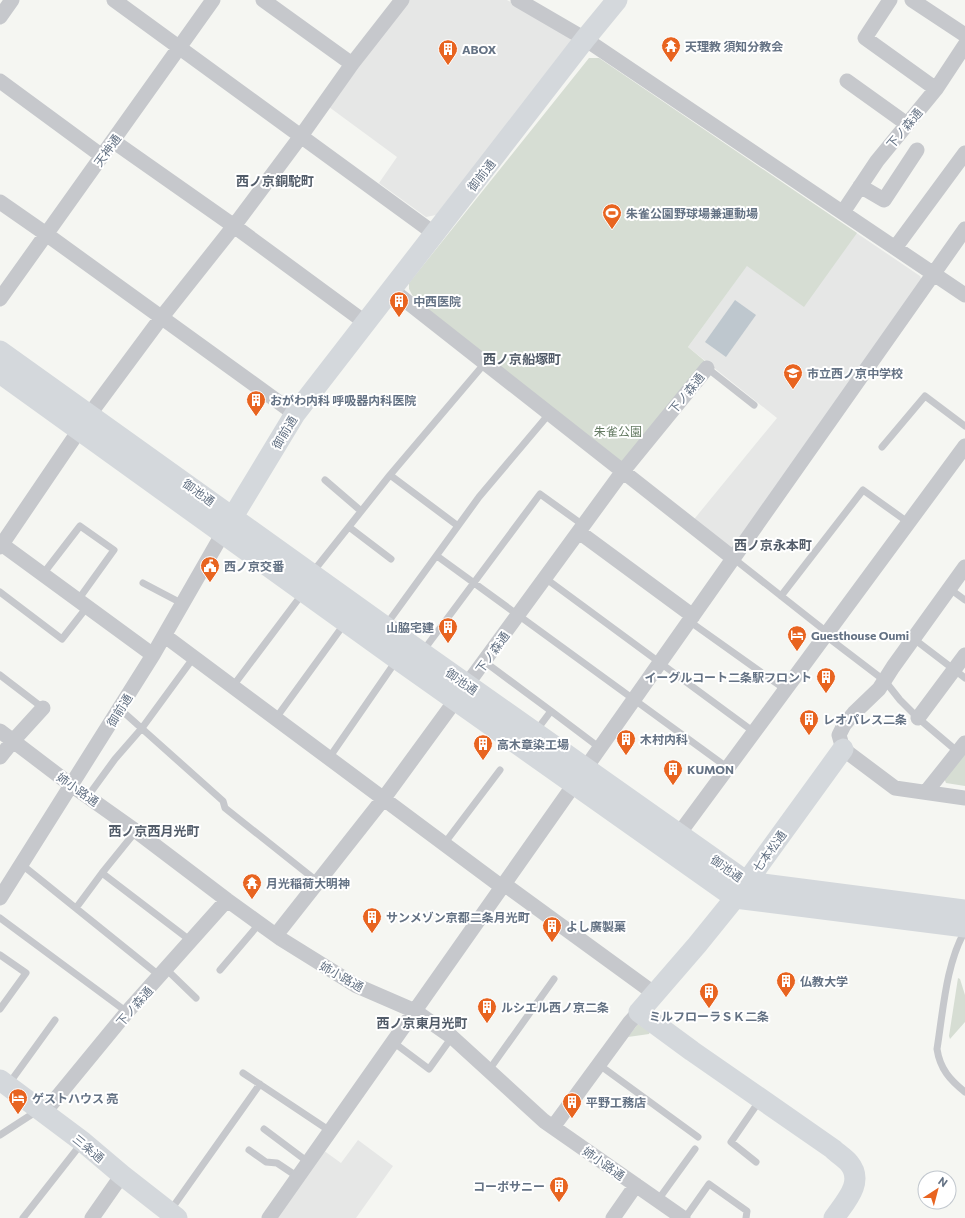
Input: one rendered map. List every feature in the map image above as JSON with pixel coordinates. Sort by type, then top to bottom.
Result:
[{"type":"street","points":[[114,0],[435,234]]},
{"type":"street","name":"天神通","points":[[0,299],[213,0]]},
{"type":"street","points":[[263,0],[352,64]]},
{"type":"street","points":[[154,655],[1,545],[84,422],[161,318],[234,226],[352,64],[402,0]]},
{"type":"street","points":[[518,0],[585,39],[965,295]]},
{"type":"street","name":"御前通","points":[[0,898],[154,655],[228,525],[295,414],[585,39],[617,0]]},
{"type":"street","points":[[890,0],[865,38],[936,89]]},
{"type":"street","points":[[912,0],[965,35]]},
{"type":"street","name":"下ノ森通","points":[[843,212],[877,162],[936,89],[965,45]]},
{"type":"street","points":[[0,81],[102,156]]},
{"type":"street","points":[[847,81],[907,124]]},
{"type":"street","points":[[113,141],[234,226],[366,323]]},
{"type":"street","points":[[860,186],[884,200],[917,150]]},
{"type":"street","points":[[895,248],[965,153]]},
{"type":"street","points":[[0,202],[295,414]]},
{"type":"street","points":[[269,1218],[965,229]]},
{"type":"street","points":[[391,289],[733,558]]},
{"type":"street","name":"御池通","points":[[0,351],[84,422],[308,583],[385,626],[422,653],[462,692],[741,890],[965,927]]},
{"type":"street","name":"下ノ森通","points":[[276,935],[384,798],[623,471],[707,368]]},
{"type":"street","name":"御池通","points":[[0,373],[84,422]]},
{"type":"street","points":[[674,842],[965,446]]},
{"type":"street","points":[[581,529],[691,619]]},
{"type":"street","points":[[965,567],[893,667],[885,681],[879,689],[854,713],[839,735],[843,749],[895,788],[965,798]]},
{"type":"street","name":"御池通","points":[[308,583],[346,622],[397,659],[462,692],[535,732],[580,776]]},
{"type":"street","points":[[165,636],[444,844],[655,994]]},
{"type":"street","points":[[918,718],[960,674],[965,655]]},
{"type":"street","points":[[0,758],[12,742],[43,708]]},
{"type":"street","name":"姉小路通","points":[[0,731],[12,742],[136,831],[259,924],[300,952],[355,985],[415,1010],[452,1038],[489,1070],[524,1104],[553,1127],[684,1218]]},
{"type":"street","points":[[926,792],[961,747]]},
{"type":"street","name":"七本松通","points":[[553,1127],[630,1022],[640,1012],[741,890],[843,749]]},
{"type":"street","name":"御池通","points":[[741,890],[965,910]]},
{"type":"street","name":"下ノ森通","points":[[41,1111],[227,900]]},
{"type":"street","points":[[640,1012],[760,1099],[833,1149],[849,1162],[854,1171],[855,1184],[851,1194],[834,1218]]},
{"type":"street","name":"三条通","points":[[4,1083],[83,1142],[173,1215]]},
{"type":"street","points":[[92,1218],[122,1175]]},
{"type":"street","points":[[613,1218],[636,1185]]},
{"type":"lane","points":[[233,686],[361,511],[485,363]]},
{"type":"lane","points":[[707,368],[754,405]]},
{"type":"lane","points":[[882,447],[925,396],[965,426]]},
{"type":"lane","points":[[385,626],[479,497],[549,414]]},
{"type":"lane","points":[[390,475],[458,526]]},
{"type":"lane","points":[[324,480],[361,511]]},
{"type":"lane","points":[[781,596],[863,490],[909,523]]},
{"type":"lane","points":[[422,653],[540,494],[581,529]]},
{"type":"lane","points":[[0,592],[62,639],[114,550],[80,526],[43,574]]},
{"type":"lane","points":[[349,527],[392,559]]},
{"type":"lane","points":[[437,556],[728,768]]},
{"type":"lane","points":[[733,558],[885,681],[900,700],[918,718],[961,747]]},
{"type":"lane","points":[[546,578],[755,732]]},
{"type":"lane","points":[[143,583],[183,604]]},
{"type":"lane","points":[[950,589],[965,600]]},
{"type":"lane","points":[[691,619],[786,690]]},
{"type":"lane","points":[[276,718],[346,622]]},
{"type":"lane","points":[[914,639],[960,674]]},
{"type":"lane","points":[[88,796],[115,759],[142,728],[194,657]]},
{"type":"lane","points":[[329,758],[397,659]]},
{"type":"lane","points":[[484,662],[600,748]]},
{"type":"lane","points":[[0,675],[43,708]]},
{"type":"lane","points":[[120,709],[223,801],[225,808],[318,882]]},
{"type":"lane","points":[[535,732],[551,711]]},
{"type":"lane","points":[[444,844],[500,770]]},
{"type":"lane","points":[[76,908],[136,831]]},
{"type":"lane","points":[[21,864],[76,908],[196,998]]},
{"type":"lane","points":[[102,873],[191,941]]},
{"type":"lane","points":[[0,918],[127,1012]]},
{"type":"lane","points":[[220,970],[259,924]]},
{"type":"lane","points":[[965,930],[957,944],[951,964],[937,1050],[944,1071],[952,1081],[965,1092]]},
{"type":"lane","points":[[0,955],[26,974],[0,1009]]},
{"type":"lane","points":[[489,1070],[554,979]]},
{"type":"lane","points":[[4,1083],[55,1020]]},
{"type":"lane","points":[[393,1042],[429,1069],[452,1038]]},
{"type":"lane","points":[[598,1064],[698,1137]]},
{"type":"lane","points":[[244,1073],[330,1131]]},
{"type":"lane","points":[[173,1215],[260,1084]]},
{"type":"lane","points":[[756,1162],[731,1142],[760,1099]]},
{"type":"lane","points":[[0,1135],[41,1111]]},
{"type":"lane","points":[[264,1129],[308,1162]]},
{"type":"lane","points":[[23,1218],[83,1142]]},
{"type":"lane","points":[[658,1200],[695,1149]]},
{"type":"lane","points":[[249,1150],[266,1162],[277,1163],[298,1177]]},
{"type":"lane","points":[[684,1218],[709,1184],[747,1211],[746,1218]]},
{"type":"shaded area","points":[[409,0],[507,0],[569,34],[572,43],[436,215],[426,217],[379,183],[397,157],[329,107]]},
{"type":"shaded area","name":"市立西ノ京中学校","points":[[799,194],[920,276],[922,281],[731,549],[691,523],[777,418],[688,347]]},
{"type":"shaded area","points":[[735,300],[756,315],[726,357],[705,342]]},
{"type":"shaded area","points":[[358,1140],[393,1166],[356,1218],[275,1218],[323,1150],[341,1163]]},
{"type":"green space","name":"朱雀公園野球場兼運動場","points":[[589,58],[599,58],[857,233],[804,307],[747,266],[688,347],[706,362],[622,464],[416,302],[409,289],[409,283]]},
{"type":"green space","points":[[965,751],[965,786],[946,783],[944,778]]},
{"type":"green space","points":[[958,978],[960,979],[965,995],[965,1022],[950,1039],[949,1036]]},
{"type":"green space","points":[[638,1024],[650,1032],[649,1034],[628,1037]]},
{"type":"place","name":"天理教 須知分教会","points":[[671,63]]},
{"type":"place","name":"ABOX","points":[[448,66]]},
{"type":"place","name":"朱雀公園野球場兼運動場","points":[[612,230]]},
{"type":"place","name":"中西医院","points":[[399,318]]},
{"type":"place","name":"市立西ノ京中学校","points":[[793,390]]},
{"type":"place","name":"おがわ内科 呼吸器内科医院","points":[[256,417]]},
{"type":"place","name":"西ノ京交番","points":[[210,583]]},
{"type":"place","name":"山脇宅建","points":[[448,644]]},
{"type":"place","name":"Guesthouse Oumi","points":[[797,652]]},
{"type":"place","name":"イーグルコート二条駅フロント","points":[[826,694]]},
{"type":"place","name":"レオパレス二条","points":[[809,736]]},
{"type":"place","name":"木村内科","points":[[626,756]]},
{"type":"place","name":"高木章染工場","points":[[483,761]]},
{"type":"place","name":"KUMON","points":[[673,786]]},
{"type":"place","name":"月光稲荷大明神","points":[[252,900]]},
{"type":"place","name":"サンメゾン京都二条月光町","points":[[372,934]]},
{"type":"place","name":"よし廣製菓","points":[[552,943]]},
{"type":"place","name":"仏教大学","points":[[786,998]]},
{"type":"place","name":"ミルフローラＳＫ二条","points":[[709,1009]]},
{"type":"place","name":"ルシエル西ノ京二条","points":[[487,1024]]},
{"type":"place","name":"ゲストハウス 亮","points":[[18,1115]]},
{"type":"place","name":"平野工務店","points":[[572,1119]]},
{"type":"place","name":"コーポサニー","points":[[559,1203]]},
{"type":"district","name":"西ノ京銅駝町","points":[[275,181]]},
{"type":"district","name":"西ノ京船塚町","points":[[522,359]]},
{"type":"district","name":"西ノ京永本町","points":[[773,545]]},
{"type":"district","name":"西ノ京西月光町","points":[[154,831]]},
{"type":"district","name":"西ノ京東月光町","points":[[422,1023]]},
{"type":"park label","name":"朱雀公園","points":[[618,431]]}]
